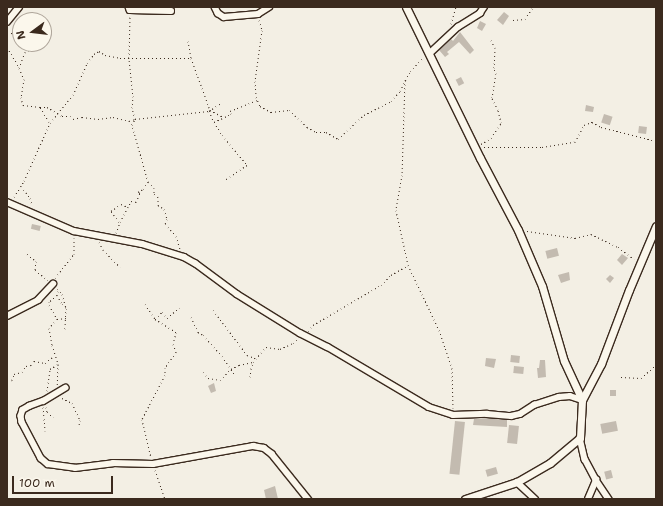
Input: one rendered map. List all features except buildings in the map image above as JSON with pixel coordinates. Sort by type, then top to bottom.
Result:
[{"type":"street","points":[[7,22],[19,7]]},
{"type":"street","points":[[215,7],[218,13],[224,17],[258,14],[269,7]]},
{"type":"street","points":[[406,7],[430,53],[475,148],[518,230],[542,286],[564,361],[582,400]]},
{"type":"street","points":[[430,53],[449,35],[480,13],[484,7]]},
{"type":"street","points":[[130,8],[171,11]]},
{"type":"street","points":[[9,203],[74,231],[142,244],[184,257],[237,294],[300,333],[429,407],[454,415],[511,416],[520,414],[534,405],[559,398],[570,396],[582,400]]},
{"type":"street","points":[[609,499],[596,480],[585,459],[580,438],[582,400],[601,364],[656,226]]},
{"type":"street","points":[[7,316],[38,300],[53,284]]},
{"type":"street","points":[[66,388],[44,401],[23,410],[21,416],[22,422],[44,462],[75,468],[113,463],[153,464],[253,446],[264,448],[272,454],[308,499]]},
{"type":"street","points":[[465,499],[517,482],[550,463],[580,438]]},
{"type":"street","points":[[588,499],[596,480]]},
{"type":"street","points":[[517,482],[535,499]]},
{"type":"path","points":[[449,35],[456,7]]},
{"type":"path","points":[[513,20],[525,19],[533,7]]},
{"type":"path","points":[[130,8],[129,58],[134,97],[132,108],[135,119],[132,125]]},
{"type":"path","points":[[258,14],[262,30],[255,81],[260,106],[271,112],[289,110],[307,127],[316,132],[326,132],[338,139],[364,115],[391,101],[400,91],[410,71],[430,53]]},
{"type":"path","points":[[475,148],[491,138],[501,123],[498,110],[492,98],[496,74],[494,68],[495,48],[491,40]]},
{"type":"path","points":[[188,41],[191,58],[214,122],[222,135],[247,165],[225,180]]},
{"type":"path","points":[[7,47],[24,79],[21,97],[23,105],[47,107],[57,114],[73,119],[82,117],[98,119],[113,117],[129,121],[209,110],[221,103]]},
{"type":"path","points":[[9,203],[21,186],[50,123],[73,94],[87,63],[94,54],[99,51],[105,55],[129,58],[191,58]]},
{"type":"path","points":[[19,68],[25,52]]},
{"type":"path","points":[[405,80],[402,175],[396,210],[408,265],[439,330],[452,368],[454,415]]},
{"type":"path","points":[[214,122],[231,114],[230,111],[258,100]]},
{"type":"path","points":[[40,107],[50,123]]},
{"type":"path","points":[[209,110],[223,117]]},
{"type":"path","points":[[129,121],[132,125],[148,182],[154,188],[154,194],[158,197],[158,205],[164,209],[167,219],[165,224],[176,236],[178,246],[184,257]]},
{"type":"path","points":[[475,148],[542,147],[575,142],[584,125],[592,122],[601,127],[656,141]]},
{"type":"path","points":[[109,238],[117,232],[120,222],[131,202],[136,202],[140,193],[138,192],[143,189],[148,182]]},
{"type":"path","points":[[21,186],[30,198],[35,215]]},
{"type":"path","points":[[120,222],[111,211],[120,204],[128,207]]},
{"type":"path","points":[[518,230],[575,238],[592,234],[618,247],[640,263]]},
{"type":"path","points":[[53,284],[56,276],[74,254],[74,231]]},
{"type":"path","points":[[97,236],[103,250],[120,267]]},
{"type":"path","points":[[27,254],[36,261],[35,270],[53,284],[62,294],[67,318],[65,329]]},
{"type":"path","points":[[309,337],[308,330],[313,325],[381,286],[391,275],[408,265]]},
{"type":"path","points":[[58,290],[57,295],[66,308]]},
{"type":"path","points":[[56,320],[48,302],[57,295]]},
{"type":"path","points":[[145,304],[155,319],[176,332],[173,344],[176,352],[165,368],[165,375],[142,419],[153,464],[165,499]]},
{"type":"path","points":[[155,319],[162,312],[167,318],[179,308]]},
{"type":"path","points":[[213,310],[247,355],[256,359]]},
{"type":"path","points":[[191,317],[198,332],[203,335],[232,369],[235,375]]},
{"type":"path","points":[[52,345],[49,328],[56,320],[67,318]]},
{"type":"path","points":[[250,378],[250,369],[266,347],[280,349],[298,340],[300,333]]},
{"type":"path","points":[[7,382],[12,380],[14,374],[22,372],[23,368],[26,366],[31,365],[34,362],[45,363],[55,356]]},
{"type":"path","points":[[203,372],[208,378],[220,380],[239,365],[254,362]]},
{"type":"path","points":[[45,431],[42,406],[47,396],[50,369],[58,364]]},
{"type":"path","points":[[621,377],[641,378],[656,365]]},
{"type":"path","points":[[44,401],[47,412],[53,417]]}]
